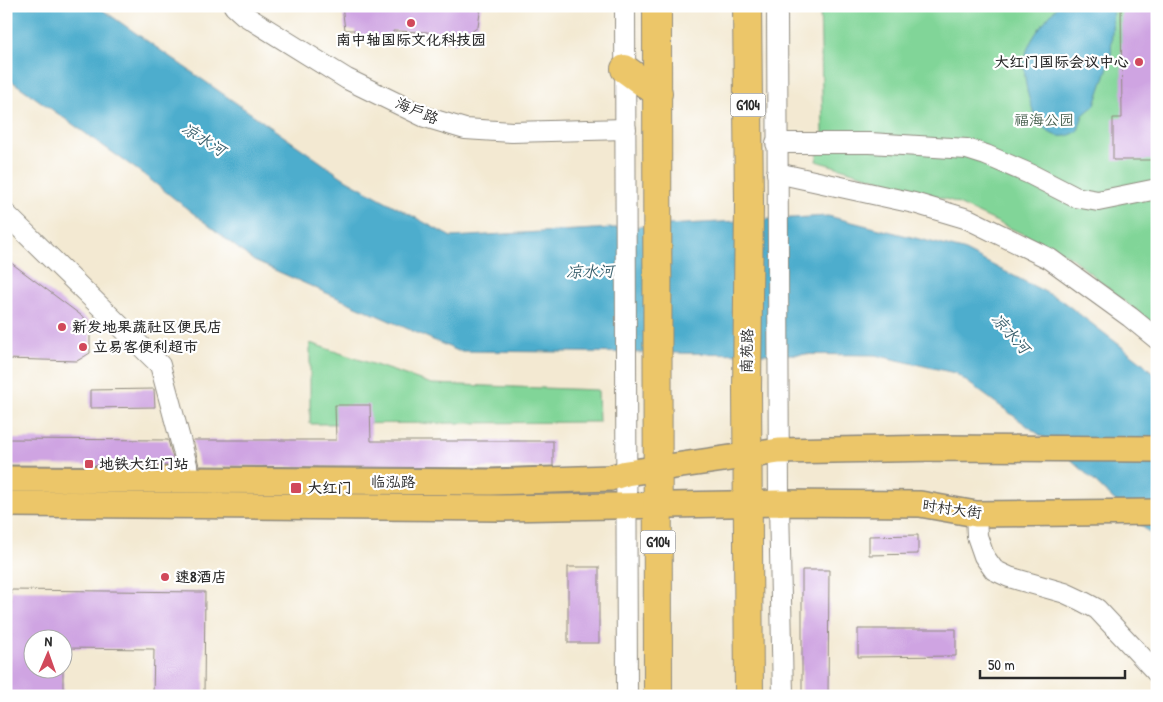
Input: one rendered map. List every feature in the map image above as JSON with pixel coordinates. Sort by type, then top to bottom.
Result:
[{"type":"highway","name":"G104","points":[[657,6],[658,696]]},
{"type":"highway","name":"南苑路","points":[[747,6],[749,696]]},
{"type":"highway","points":[[625,69],[658,93]]},
{"type":"main road","points":[[779,451],[939,448],[1157,449]]},
{"type":"main road","name":"临泓路","points":[[6,479],[492,482],[610,478],[626,473],[779,451]]},
{"type":"main road","name":"临泓路","points":[[6,504],[491,508],[748,503]]},
{"type":"main road","name":"时村大街","points":[[748,503],[920,504],[976,514],[1157,512]]},
{"type":"street","name":"海户路","points":[[234,6],[244,15],[347,79],[425,117],[465,129],[512,132],[626,129]]},
{"type":"street","points":[[625,6],[627,696]]},
{"type":"street","points":[[777,6],[776,143],[778,202],[779,503],[783,696]]},
{"type":"street","points":[[776,143],[870,143],[967,150],[986,155],[1030,174],[1075,197],[1098,201],[1157,189]]},
{"type":"street","points":[[777,173],[914,203],[968,219],[1050,259],[1157,339]]},
{"type":"street","points":[[6,214],[160,365],[187,465],[188,481]]},
{"type":"street","points":[[976,514],[977,536],[984,556],[994,570],[1009,577],[1065,593],[1097,610],[1157,673]]},
{"type":"green space","name":"福海公园","points":[[820,6],[1157,6],[1157,328],[1068,255],[952,201],[816,161],[823,133]]},
{"type":"green space","points":[[310,343],[432,384],[598,390],[599,422],[310,424]]},
{"type":"water","name":"凉水河","points":[[6,6],[97,6],[345,179],[451,237],[828,216],[963,250],[1061,300],[1143,363],[1157,377],[1157,540],[1063,452],[955,373],[875,355],[458,351],[254,261],[143,174],[6,77]]},
{"type":"water","points":[[1058,6],[1113,6],[1111,58],[1095,105],[1083,115],[1078,131],[1064,136],[1052,134],[1043,126],[1035,114],[1029,100],[1024,70],[1025,58],[1030,44],[1043,23]]},
{"type":"building","name":"南中轴国际文化科技园","points":[[342,6],[481,6],[478,27],[455,44],[427,32],[393,31],[393,42],[355,41],[355,30],[345,30]]},
{"type":"building","name":"大红门国际会议中心","points":[[1121,6],[1157,6],[1157,160],[1113,160],[1113,118],[1122,118]]},
{"type":"building","points":[[6,259],[90,322],[90,353],[77,361],[6,359]]},
{"type":"building","points":[[154,389],[155,407],[90,408],[90,390]]},
{"type":"building","points":[[335,405],[370,405],[371,441],[553,441],[553,466],[491,468],[199,466],[193,440],[336,440]]},
{"type":"building","points":[[6,439],[168,440],[175,466],[6,465]]},
{"type":"building","points":[[918,535],[918,554],[869,555],[869,536]]},
{"type":"building","points":[[568,567],[599,567],[599,643],[568,643]]},
{"type":"building","points":[[802,570],[829,570],[828,696],[802,696]]},
{"type":"building","points":[[11,590],[205,592],[204,696],[153,696],[154,649],[72,648],[72,630],[22,630],[22,680],[63,680],[63,696],[9,696]]},
{"type":"building","points":[[858,629],[956,629],[956,656],[858,657]]},
{"type":"place","name":"南中轴国际文化科技园","points":[[411,23]]},
{"type":"place","name":"大红门国际会议中心","points":[[1139,62]]},
{"type":"place","name":"新发地果蔬社区便民店","points":[[62,327]]},
{"type":"place","name":"立易客便利超市","points":[[83,347]]},
{"type":"place","name":"地铁大红门站","points":[[89,464]]},
{"type":"place","name":"大红门","points":[[296,488]]},
{"type":"place","name":"速8酒店","points":[[165,577]]}]
